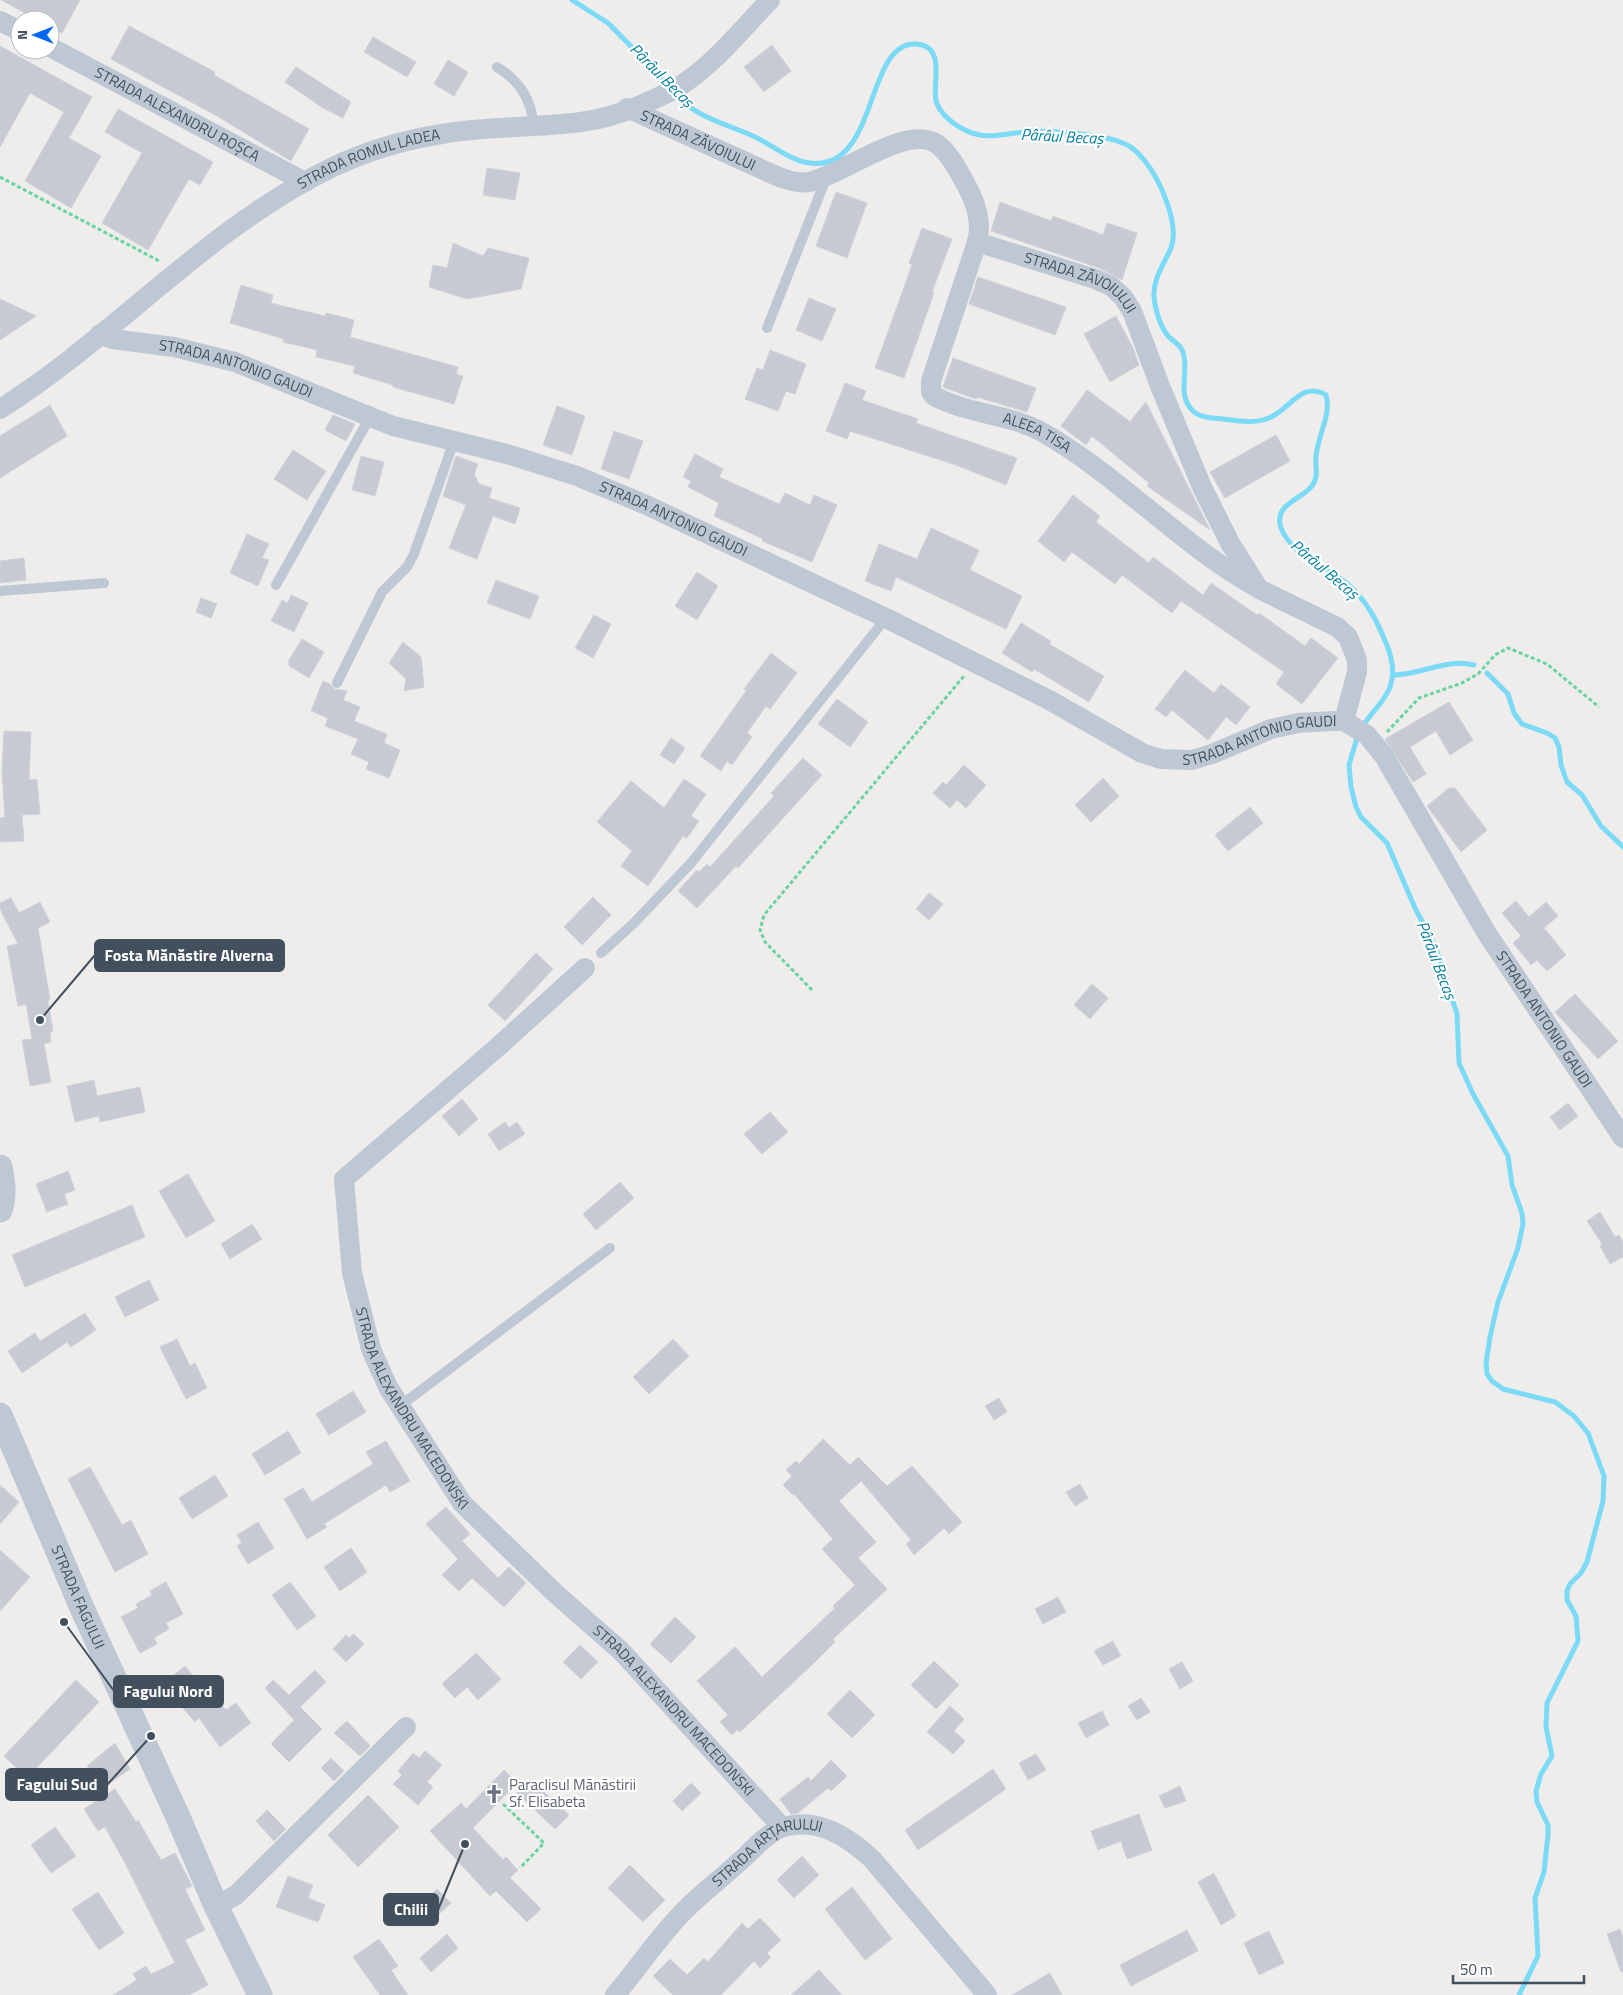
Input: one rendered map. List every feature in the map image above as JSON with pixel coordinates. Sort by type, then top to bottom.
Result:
[{"type":"street","name":"STRADA ROMUL LADEA","points":[[0,409],[36,385],[213,241],[304,182],[350,159],[412,140],[443,134],[581,122],[655,98],[685,82],[723,48],[770,0]]},
{"type":"street","name":"STRADA ALEXANDRU ROȘCA","points":[[60,52],[304,182]]},
{"type":"street","name":"STRADA ZĂVOIULUI","points":[[627,108],[788,180],[807,182],[907,141],[929,140],[945,152],[966,185],[980,220],[977,242],[1095,279],[1110,286],[1123,297],[1132,311],[1160,386],[1202,487],[1227,536],[1259,589]]},
{"type":"street","name":"ALEEA TISA","points":[[977,242],[931,381],[931,392],[934,396],[1040,432],[1074,453],[1216,562],[1259,589]]},
{"type":"street","name":"STRADA ANTONIO GAUDI","points":[[100,334],[112,339],[174,347],[235,362],[370,417],[402,428],[542,464],[585,479],[650,507],[886,618],[1051,701],[1142,752],[1161,759],[1192,760],[1212,754],[1257,734],[1298,723],[1359,732],[1384,756],[1486,932],[1623,1138]]},
{"type":"street","points":[[1259,589],[1337,627],[1348,637],[1355,654],[1359,732]]},
{"type":"street","name":"STRADA ALEXANDRU MACEDONSKI","points":[[586,968],[492,1052],[344,1179],[352,1273],[359,1307],[371,1349],[388,1387],[462,1503],[556,1594],[621,1651],[782,1827]]},
{"type":"street","points":[[0,1167],[3,1201],[0,1210]]},
{"type":"street","name":"STRADA FAGULUI","points":[[0,1415],[86,1617],[178,1817],[216,1906],[260,1995]]},
{"type":"street","points":[[216,1906],[236,1895],[406,1727]]},
{"type":"street","name":"STRADA ARȚARULUI","points":[[615,1995],[685,1910],[764,1840],[782,1827],[815,1825],[836,1832],[855,1843],[872,1858],[987,1995]]},
{"type":"lane","points":[[497,67],[510,75],[523,89],[532,107],[534,126]]},
{"type":"lane","points":[[767,328],[827,175]]},
{"type":"lane","points":[[276,585],[370,417]]},
{"type":"lane","points":[[338,683],[382,592],[407,567],[414,554],[454,441]]},
{"type":"lane","points":[[0,591],[104,583]]},
{"type":"lane","points":[[602,953],[633,924],[691,863],[886,618]]},
{"type":"lane","points":[[400,1406],[610,1248]]},
{"type":"path","points":[[0,177],[159,261]]},
{"type":"path","points":[[1359,732],[1420,698],[1462,683],[1478,674],[1495,655],[1508,648],[1547,664],[1599,707]]},
{"type":"path","points":[[812,990],[765,942],[760,930],[764,915],[975,663]]},
{"type":"path","points":[[503,1804],[544,1844],[520,1868]]},
{"type":"building","points":[[1,0],[80,0],[62,33],[60,32],[60,10],[20,10]]},
{"type":"building","points":[[129,26],[215,72],[214,75],[309,129],[291,161],[217,116],[111,59]]},
{"type":"building","points":[[373,37],[416,62],[407,77],[364,52]]},
{"type":"building","points":[[772,45],[791,71],[764,92],[744,67]]},
{"type":"building","points":[[0,46],[10,52],[10,60],[25,60],[92,97],[69,138],[101,156],[71,208],[25,181],[64,112],[30,93],[0,147]]},
{"type":"building","points":[[448,60],[468,72],[454,96],[434,84]]},
{"type":"building","points":[[296,67],[351,102],[343,118],[323,108],[285,82]]},
{"type":"building","points":[[118,109],[213,162],[200,185],[189,179],[148,250],[102,223],[142,153],[105,132]]},
{"type":"building","points":[[487,168],[520,173],[515,200],[483,195]]},
{"type":"building","points":[[836,192],[867,203],[847,258],[816,246]]},
{"type":"building","points":[[1000,202],[1051,221],[1053,216],[1103,235],[1107,223],[1137,233],[1122,280],[1099,268],[991,231]]},
{"type":"building","points":[[922,228],[952,239],[932,292],[934,293],[904,378],[875,368],[912,265],[909,263]]},
{"type":"building","points":[[453,243],[483,256],[488,248],[529,258],[521,289],[467,299],[429,287],[433,265],[447,268]]},
{"type":"building","points":[[978,277],[1066,307],[1055,335],[969,304]]},
{"type":"building","points":[[241,285],[273,295],[271,303],[325,316],[326,313],[354,320],[350,337],[458,367],[456,374],[463,376],[454,404],[393,387],[393,385],[353,373],[355,366],[316,357],[317,350],[283,342],[284,339],[230,323]]},
{"type":"building","points":[[809,298],[836,309],[822,341],[796,330]]},
{"type":"building","points":[[0,299],[36,316],[0,340]]},
{"type":"building","points":[[1116,316],[1133,348],[1139,365],[1110,382],[1084,334]]},
{"type":"building","points":[[770,350],[806,364],[795,394],[786,391],[778,411],[745,399],[757,368],[763,370]]},
{"type":"building","points":[[953,358],[1036,388],[1027,412],[977,397],[976,399],[943,387]]},
{"type":"building","points":[[845,383],[866,391],[862,400],[918,419],[916,423],[1017,458],[1006,485],[956,465],[850,431],[847,439],[826,431]]},
{"type":"building","points":[[1087,390],[1132,423],[1131,420],[1146,402],[1210,530],[1147,486],[1149,483],[1092,436],[1086,445],[1061,426]]},
{"type":"building","points":[[50,405],[67,436],[0,478],[0,436]]},
{"type":"building","points":[[557,406],[585,416],[572,455],[543,445]]},
{"type":"building","points":[[333,415],[355,424],[346,441],[325,430]]},
{"type":"building","points":[[614,431],[643,441],[629,479],[601,469]]},
{"type":"building","points":[[1276,435],[1290,461],[1225,498],[1210,472]]},
{"type":"building","points":[[293,450],[326,471],[307,500],[274,479]]},
{"type":"building","points":[[695,454],[723,469],[719,477],[779,504],[785,493],[810,505],[814,495],[837,505],[812,562],[762,541],[763,539],[714,516],[719,503],[688,487],[691,481],[683,477]]},
{"type":"building","points":[[361,456],[384,462],[375,496],[352,490]]},
{"type":"building","points":[[456,456],[478,464],[474,474],[479,484],[492,488],[489,498],[520,508],[515,524],[493,516],[477,559],[449,548],[466,505],[443,496]]},
{"type":"building","points":[[1073,495],[1100,516],[1096,522],[1149,563],[1153,557],[1203,595],[1211,583],[1257,615],[1259,613],[1305,646],[1311,638],[1338,658],[1302,704],[1276,684],[1284,672],[1181,601],[1172,613],[1122,575],[1115,584],[1072,552],[1064,562],[1038,541]]},
{"type":"building","points":[[931,528],[979,550],[970,570],[1022,596],[1006,629],[896,577],[891,591],[865,581],[879,544],[917,559]]},
{"type":"building","points":[[247,534],[269,544],[262,558],[269,560],[258,586],[230,573]]},
{"type":"building","points":[[24,558],[26,580],[0,583],[0,561]]},
{"type":"building","points":[[697,572],[718,586],[697,620],[675,606]]},
{"type":"building","points":[[496,580],[539,596],[530,619],[487,603]]},
{"type":"building","points":[[291,595],[308,603],[294,632],[271,621],[282,600],[288,603]]},
{"type":"building","points":[[201,598],[217,604],[211,618],[196,612]]},
{"type":"building","points":[[594,615],[611,624],[593,658],[575,648]]},
{"type":"building","points":[[1021,623],[1051,641],[1049,644],[1104,676],[1089,702],[1034,669],[1032,672],[1002,653]]},
{"type":"building","points":[[302,639],[324,652],[309,678],[289,666],[289,660]]},
{"type":"building","points":[[403,642],[421,657],[424,687],[404,691],[406,679],[389,663]]},
{"type":"building","points":[[771,653],[797,673],[770,709],[766,706],[747,733],[752,737],[732,765],[727,761],[721,771],[700,756],[746,691],[744,689]]},
{"type":"building","points":[[1185,670],[1214,693],[1221,684],[1250,707],[1236,725],[1226,717],[1208,740],[1172,710],[1166,717],[1155,709]]},
{"type":"building","points":[[323,681],[330,684],[334,689],[347,691],[343,700],[360,707],[354,721],[387,734],[384,743],[400,750],[389,778],[366,769],[369,762],[351,754],[358,739],[325,726],[328,718],[311,711]]},
{"type":"building","points":[[837,699],[868,722],[850,747],[818,724]]},
{"type":"building","points":[[1449,702],[1473,740],[1450,755],[1436,731],[1410,747],[1426,774],[1413,782],[1385,739]]},
{"type":"building","points":[[4,731],[31,732],[29,780],[37,779],[40,814],[22,815],[24,841],[0,842],[0,818],[5,817],[2,770]]},
{"type":"building","points":[[671,738],[685,748],[674,764],[660,755]]},
{"type":"building","points":[[803,758],[822,775],[738,868],[736,866],[697,908],[678,891],[697,870],[699,872],[707,864],[710,867],[774,796],[771,793]]},
{"type":"building","points":[[964,765],[986,785],[966,808],[957,800],[950,808],[933,793],[943,782],[946,785]]},
{"type":"building","points":[[1103,778],[1119,796],[1091,822],[1075,805]]},
{"type":"building","points":[[684,779],[706,794],[691,816],[699,821],[687,838],[683,836],[648,886],[621,866],[632,851],[597,822],[631,781],[664,808]]},
{"type":"building","points":[[1449,788],[1455,788],[1487,830],[1461,852],[1427,806]]},
{"type":"building","points":[[1250,807],[1263,823],[1228,851],[1215,835]]},
{"type":"building","points":[[929,893],[943,904],[929,920],[916,909]]},
{"type":"building","points":[[593,897],[611,915],[582,945],[564,927]]},
{"type":"building","points":[[11,898],[19,913],[40,902],[50,922],[38,928],[53,1031],[50,1032],[51,1042],[44,1044],[51,1082],[30,1086],[22,1040],[32,1039],[26,1004],[18,1006],[7,946],[18,944],[0,909],[0,903]]},
{"type":"building","points":[[1516,901],[1529,917],[1546,902],[1558,916],[1544,928],[1566,955],[1547,971],[1537,960],[1531,965],[1513,943],[1521,936],[1502,913]]},
{"type":"building","points":[[536,953],[553,969],[505,1021],[488,1005]]},
{"type":"building","points":[[1092,984],[1108,998],[1090,1019],[1074,1005]]},
{"type":"building","points":[[1575,994],[1618,1041],[1598,1059],[1555,1012]]},
{"type":"building","points":[[94,1080],[97,1096],[140,1087],[145,1112],[100,1122],[99,1116],[75,1122],[67,1086]]},
{"type":"building","points":[[462,1099],[478,1119],[459,1136],[442,1116]]},
{"type":"building","points":[[1568,1103],[1578,1116],[1560,1130],[1550,1117]]},
{"type":"building","points":[[770,1112],[788,1132],[762,1154],[744,1134]]},
{"type":"building","points":[[505,1122],[509,1128],[517,1122],[525,1134],[499,1151],[488,1134]]},
{"type":"building","points":[[68,1171],[75,1190],[64,1194],[68,1204],[47,1212],[36,1184]]},
{"type":"building","points":[[188,1174],[215,1221],[186,1238],[159,1191]]},
{"type":"building","points":[[620,1182],[634,1198],[596,1230],[583,1214]]},
{"type":"building","points":[[132,1205],[145,1237],[25,1287],[12,1255]]},
{"type":"building","points":[[1600,1212],[1615,1237],[1619,1235],[1623,1242],[1623,1257],[1610,1264],[1600,1246],[1602,1244],[1587,1221]]},
{"type":"building","points":[[252,1224],[262,1239],[230,1259],[221,1244]]},
{"type":"building","points":[[149,1280],[159,1300],[125,1317],[115,1297]]},
{"type":"building","points":[[85,1313],[96,1330],[71,1347],[67,1342],[22,1373],[8,1351],[35,1333],[40,1341]]},
{"type":"building","points":[[177,1339],[190,1366],[195,1363],[207,1388],[186,1399],[160,1347]]},
{"type":"building","points":[[673,1339],[689,1356],[649,1394],[633,1377]]},
{"type":"building","points":[[353,1391],[366,1412],[329,1435],[316,1414]]},
{"type":"building","points":[[999,1398],[1007,1412],[994,1420],[985,1406]]},
{"type":"building","points":[[288,1431],[301,1453],[265,1475],[252,1454]]},
{"type":"building","points":[[823,1439],[850,1465],[858,1457],[887,1486],[912,1466],[962,1522],[949,1534],[944,1528],[914,1555],[906,1544],[911,1540],[861,1481],[839,1501],[876,1542],[858,1558],[887,1589],[833,1639],[835,1642],[814,1663],[740,1732],[737,1730],[732,1735],[720,1722],[728,1715],[697,1681],[735,1647],[762,1677],[835,1608],[833,1606],[855,1585],[822,1549],[833,1539],[794,1494],[783,1485],[792,1476],[786,1470],[796,1461],[799,1464]]},
{"type":"building","points":[[386,1441],[410,1481],[390,1492],[386,1485],[324,1524],[327,1527],[307,1539],[284,1499],[303,1488],[312,1502],[373,1464],[366,1452]]},
{"type":"building","points":[[90,1467],[122,1525],[131,1520],[148,1554],[115,1572],[68,1479]]},
{"type":"building","points":[[215,1475],[228,1496],[192,1519],[179,1498]]},
{"type":"building","points":[[1080,1484],[1088,1498],[1075,1506],[1066,1492]]},
{"type":"building","points":[[0,1485],[19,1502],[0,1524]]},
{"type":"building","points":[[446,1507],[470,1534],[462,1541],[498,1578],[509,1567],[526,1583],[504,1607],[472,1578],[459,1591],[442,1575],[458,1559],[426,1524]]},
{"type":"building","points":[[258,1522],[274,1548],[248,1564],[237,1546],[242,1543],[237,1535]]},
{"type":"building","points":[[351,1548],[367,1572],[340,1591],[324,1567]]},
{"type":"building","points":[[0,1550],[30,1577],[0,1611]]},
{"type":"building","points":[[166,1582],[183,1614],[166,1623],[169,1629],[154,1638],[157,1644],[140,1653],[121,1617],[138,1608],[136,1604],[152,1595],[150,1591]]},
{"type":"building","points":[[290,1582],[316,1616],[297,1630],[272,1595]]},
{"type":"building","points":[[1058,1597],[1066,1612],[1043,1624],[1035,1609]]},
{"type":"building","points":[[675,1617],[696,1637],[671,1663],[650,1644]]},
{"type":"building","points":[[354,1634],[364,1644],[346,1662],[333,1649],[346,1635],[349,1638]]},
{"type":"building","points":[[1113,1641],[1121,1656],[1103,1665],[1094,1651]]},
{"type":"building","points":[[580,1645],[598,1662],[581,1679],[563,1662]]},
{"type":"building","points":[[476,1653],[501,1679],[478,1700],[467,1687],[455,1698],[442,1684]]},
{"type":"building","points":[[934,1661],[959,1685],[936,1709],[911,1685]]},
{"type":"building","points":[[1182,1662],[1193,1681],[1180,1689],[1169,1669]]},
{"type":"building","points":[[185,1666],[202,1687],[205,1685],[226,1710],[236,1703],[251,1723],[220,1747],[199,1718],[195,1722],[176,1700],[171,1704],[158,1688]]},
{"type":"building","points":[[315,1670],[326,1682],[300,1707],[322,1729],[289,1762],[271,1744],[294,1720],[265,1688],[273,1680],[289,1695]]},
{"type":"building","points":[[76,1680],[99,1702],[27,1778],[4,1756]]},
{"type":"building","points":[[850,1690],[875,1715],[852,1738],[827,1714]]},
{"type":"building","points":[[1141,1698],[1150,1712],[1137,1720],[1128,1706]]},
{"type":"building","points":[[950,1706],[964,1719],[954,1731],[965,1741],[953,1754],[927,1732]]},
{"type":"building","points":[[1102,1711],[1109,1725],[1086,1738],[1078,1723]]},
{"type":"building","points":[[347,1721],[370,1746],[360,1756],[334,1733]]},
{"type":"building","points":[[115,1743],[130,1769],[104,1787],[87,1766]]},
{"type":"building","points":[[425,1751],[442,1765],[427,1782],[433,1787],[418,1805],[393,1784],[402,1775],[398,1771],[413,1753],[419,1758]]},
{"type":"building","points":[[1036,1754],[1046,1770],[1028,1780],[1019,1763]]},
{"type":"building","points":[[331,1758],[344,1771],[334,1781],[321,1768]]},
{"type":"building","points":[[831,1760],[847,1776],[831,1791],[828,1788],[798,1813],[791,1814],[780,1799],[808,1777],[811,1781]]},
{"type":"building","points":[[993,1769],[1006,1789],[918,1850],[905,1830]]},
{"type":"building","points":[[504,1770],[517,1783],[473,1828],[503,1860],[506,1857],[518,1870],[510,1878],[541,1909],[527,1922],[496,1891],[490,1896],[430,1831],[461,1803],[466,1809]]},
{"type":"building","points":[[530,1779],[569,1815],[555,1829],[517,1793]]},
{"type":"building","points":[[691,1783],[701,1793],[682,1811],[673,1801]]},
{"type":"building","points":[[1180,1786],[1186,1801],[1165,1808],[1159,1796]]},
{"type":"building","points":[[115,1789],[136,1822],[138,1820],[161,1860],[175,1853],[192,1886],[185,1889],[205,1930],[185,1940],[208,1985],[189,1995],[113,1995],[137,1980],[133,1974],[146,1966],[151,1974],[175,1963],[105,1827],[98,1831],[84,1809]]},
{"type":"building","points":[[368,1795],[399,1827],[358,1867],[328,1835]]},
{"type":"building","points":[[267,1810],[286,1829],[274,1841],[256,1821]]},
{"type":"building","points":[[1139,1814],[1152,1850],[1127,1859],[1121,1841],[1098,1850],[1091,1831]]},
{"type":"building","points":[[55,1827],[76,1856],[51,1873],[31,1845]]},
{"type":"building","points":[[802,1856],[819,1875],[794,1898],[777,1880]]},
{"type":"building","points":[[630,1865],[665,1900],[643,1922],[608,1888]]},
{"type":"building","points":[[1214,1873],[1236,1916],[1221,1925],[1198,1882]]},
{"type":"building","points":[[288,1876],[313,1885],[308,1898],[325,1905],[318,1922],[276,1907]]},
{"type":"building","points":[[852,1887],[892,1939],[865,1960],[825,1909]]},
{"type":"building","points":[[437,1889],[451,1903],[439,1914],[426,1900]]},
{"type":"building","points":[[98,1892],[124,1933],[99,1950],[72,1909]]},
{"type":"building","points":[[760,1918],[781,1940],[767,1953],[771,1957],[760,1968],[754,1961],[721,1995],[673,1995],[653,1976],[670,1959],[687,1975],[704,1958],[708,1962],[742,1923],[748,1929]]},
{"type":"building","points":[[1620,1929],[1623,1938],[1623,1972],[1621,1972],[1607,1934]]},
{"type":"building","points":[[1187,1930],[1198,1951],[1131,1986],[1120,1965]]},
{"type":"building","points":[[1269,1931],[1284,1963],[1259,1975],[1244,1943]]},
{"type":"building","points":[[447,1934],[458,1948],[431,1972],[420,1958]]},
{"type":"building","points":[[379,1939],[398,1966],[391,1970],[408,1995],[380,1995],[353,1957]]},
{"type":"building","points":[[819,1970],[842,1995],[791,1995]]},
{"type":"building","points":[[1050,1973],[1062,1995],[1012,1995]]},
{"type":"waterway","name":"Pârâul Becaș","points":[[572,0],[608,23],[671,87]]},
{"type":"waterway","name":"Pârâul Becaș","points":[[676,94],[683,102],[701,114],[760,139],[797,160],[804,162],[828,162],[846,150],[859,131],[877,84],[887,64],[899,49],[916,44],[926,46],[932,51],[935,58],[935,94],[938,106],[948,119],[965,130],[988,136],[1063,132],[1116,141],[1128,145],[1136,151],[1157,179],[1171,215],[1173,227],[1171,248],[1157,277],[1154,297],[1163,327],[1168,336],[1180,347],[1183,353],[1185,363],[1184,392],[1188,405],[1193,411],[1203,416],[1252,421],[1269,418],[1296,398],[1310,391],[1317,391],[1326,395],[1326,418],[1317,449],[1314,483],[1307,491],[1284,508],[1280,520],[1281,528],[1293,546],[1342,579],[1356,592],[1371,613],[1386,643],[1392,665],[1392,682],[1384,698],[1362,728]]},
{"type":"waterway","points":[[1393,675],[1443,665],[1463,663],[1474,665]]},
{"type":"waterway","points":[[1487,673],[1508,694],[1514,713],[1522,724],[1555,738],[1567,782],[1582,795],[1601,826],[1623,847]]},
{"type":"waterway","name":"Pârâul Becaș","points":[[1358,735],[1349,765],[1351,787],[1356,807],[1361,817],[1387,843],[1415,908],[1435,946],[1457,1014],[1459,1063],[1473,1094],[1508,1156],[1512,1185],[1522,1213],[1523,1224],[1518,1248],[1498,1302],[1490,1337],[1486,1363],[1487,1374],[1492,1381],[1503,1389],[1555,1402],[1574,1416],[1588,1433],[1604,1476],[1603,1501],[1587,1562],[1581,1573],[1570,1584],[1567,1591],[1567,1600],[1576,1616],[1578,1641],[1547,1703],[1546,1727],[1552,1756],[1541,1774],[1536,1791],[1537,1802],[1548,1825],[1544,1872],[1535,1898],[1538,1956],[1519,1995]]},
{"type":"place","name":"Fosta Mănăstire Alverna","points":[[40,1020]]},
{"type":"place","name":"Fagului Nord","points":[[64,1622]]},
{"type":"place","name":"Fagului Sud","points":[[151,1736]]},
{"type":"place","name":"Paraclisul Mănăstirii Sf. Elisabeta","points":[[494,1794]]},
{"type":"place","name":"Chilii","points":[[465,1844]]}]
